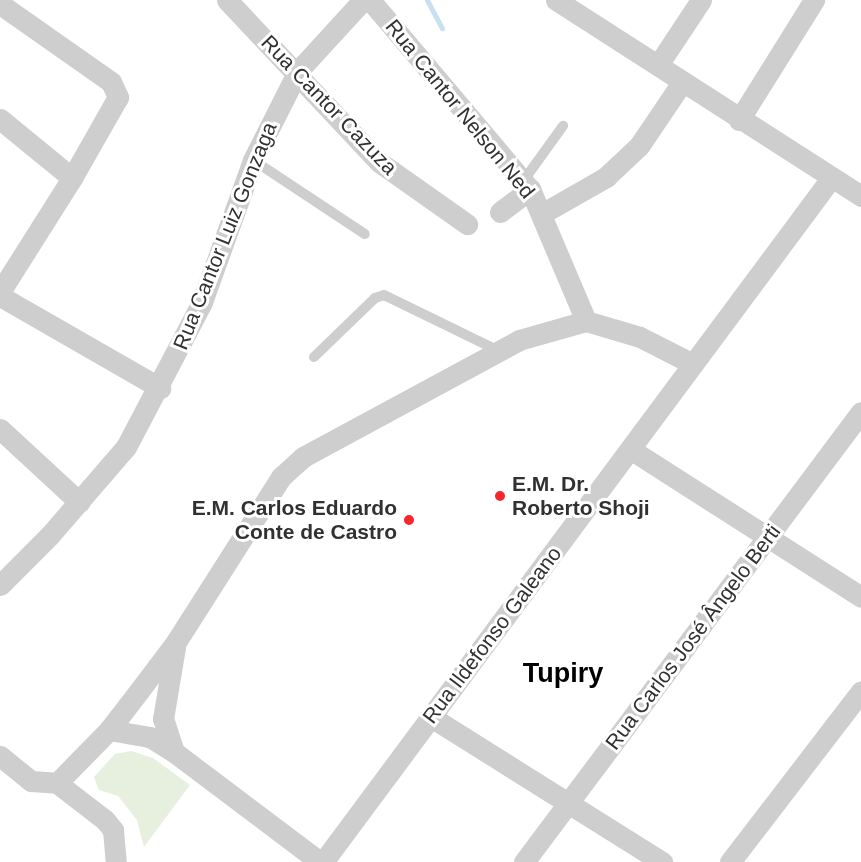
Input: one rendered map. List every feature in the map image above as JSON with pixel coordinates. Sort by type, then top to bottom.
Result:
[{"type":"street","name":"Rua Cantor Cazuza","points":[[227,0],[298,71],[379,162],[467,224]]},
{"type":"street","name":"Rua Cantor Luiz Gonzaga","points":[[0,585],[79,502],[126,447],[160,388],[202,302],[253,160],[298,71],[363,0]]},
{"type":"street","name":"Rua Cantor Nelson Ned","points":[[370,0],[527,185],[543,213],[586,321]]},
{"type":"street","points":[[556,0],[683,81],[739,120],[861,196]]},
{"type":"street","points":[[658,65],[701,0]]},
{"type":"street","points":[[739,120],[808,2]]},
{"type":"street","points":[[0,4],[117,89],[118,97],[72,178],[0,294],[160,388]]},
{"type":"street","points":[[543,213],[606,177],[639,146],[683,81]]},
{"type":"street","points":[[0,119],[72,178]]},
{"type":"street","name":"Rua Ildefonso Galeano","points":[[322,862],[630,449],[691,363],[832,177]]},
{"type":"street","points":[[500,212],[527,185]]},
{"type":"street","points":[[57,783],[109,730],[176,642],[281,477],[303,457],[519,340],[586,321],[640,337],[691,363]]},
{"type":"street","name":"Rua Carlos José Ângelo Berti","points":[[524,862],[861,412]]},
{"type":"street","points":[[0,429],[79,502]]},
{"type":"street","points":[[630,449],[766,539],[861,597]]},
{"type":"street","points":[[174,752],[163,719],[176,642]]},
{"type":"street","points":[[730,862],[861,691]]},
{"type":"street","points":[[430,717],[662,862]]},
{"type":"street","points":[[109,730],[150,737],[174,752],[322,862]]},
{"type":"street","points":[[0,756],[31,781],[57,783],[105,820],[113,830],[116,862]]},
{"type":"lane","points":[[527,185],[563,126]]},
{"type":"lane","points":[[253,160],[365,234]]},
{"type":"lane","points":[[314,357],[375,298],[384,295],[499,351]]},
{"type":"green space","points":[[131,751],[153,758],[190,785],[144,847],[137,820],[118,796],[99,790],[94,777],[115,754]]},
{"type":"waterway","points":[[427,0],[442,28]]},
{"type":"place","name":"E.M. Dr. Roberto Shoji","points":[[500,496]]},
{"type":"place","name":"E.M. Carlos Eduardo Conte de Castro","points":[[409,520]]},
{"type":"district","name":"Tupiry","points":[[563,674]]}]
